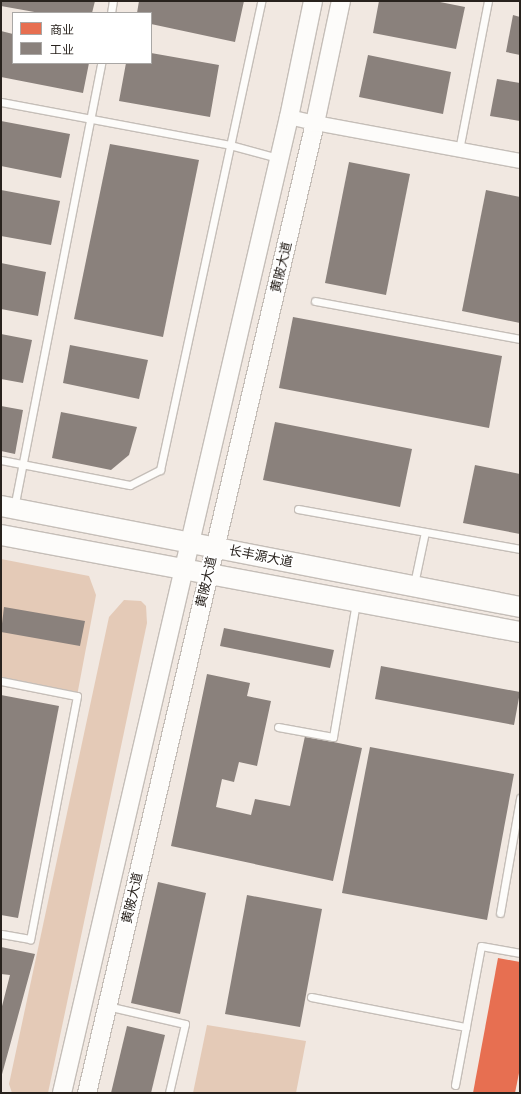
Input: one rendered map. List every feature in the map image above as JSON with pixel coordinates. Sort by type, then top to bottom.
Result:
[{"type":"main road","name":"长丰源大道","points":[[8,507],[520,607]]},
{"type":"main road","name":"长丰源大道","points":[[1,535],[520,632]]},
{"type":"street","name":"黄陂大道","points":[[62,1093],[278,158],[289,117],[313,1]]},
{"type":"street","name":"黄陂大道","points":[[87,1093],[214,547],[315,123],[341,1]]},
{"type":"street","points":[[289,117],[520,161]]},
{"type":"lane","points":[[111,12],[113,1]]},
{"type":"lane","points":[[1,460],[130,486],[160,470],[260,1]]},
{"type":"lane","points":[[459,150],[488,1]]},
{"type":"lane","points":[[8,507],[23,464],[101,64]]},
{"type":"lane","points":[[1,102],[230,145],[278,158]]},
{"type":"lane","points":[[315,301],[520,340]]},
{"type":"lane","points":[[298,509],[520,549]]},
{"type":"lane","points":[[414,586],[425,532]]},
{"type":"lane","points":[[278,727],[333,737],[356,601]]},
{"type":"lane","points":[[1,681],[78,696],[30,939],[1,934]]},
{"type":"lane","points":[[500,913],[520,798]]},
{"type":"lane","points":[[455,1085],[481,946],[520,953]]},
{"type":"lane","points":[[311,997],[466,1027]]},
{"type":"lane","points":[[107,1006],[185,1024],[169,1093]]},
{"type":"shaded area","points":[[1,559],[89,576],[96,595],[77,696],[1,681]]},
{"type":"shaded area","points":[[124,600],[141,601],[146,606],[147,623],[48,1093],[12,1093],[9,1084],[109,617]]},
{"type":"shaded area","points":[[207,1025],[306,1041],[296,1093],[193,1093]]},
{"type":"building: 商业","points":[[498,958],[520,962],[520,1068],[515,1093],[473,1093]]},
{"type":"building: 工业","points":[[1,1],[95,1],[92,12],[34,12],[1,6]]},
{"type":"building: 工业","points":[[139,1],[244,1],[235,42],[152,24],[152,12],[137,12]]},
{"type":"building: 工业","points":[[379,1],[435,1],[465,7],[456,49],[373,33]]},
{"type":"building: 工业","points":[[513,15],[520,17],[520,55],[506,52]]},
{"type":"building: 工业","points":[[1,31],[12,34],[12,64],[89,64],[83,93],[1,77]]},
{"type":"building: 工业","points":[[152,53],[219,65],[210,117],[119,101],[126,64],[152,64]]},
{"type":"building: 工业","points":[[368,55],[451,72],[443,114],[359,97]]},
{"type":"building: 工业","points":[[497,79],[520,83],[520,121],[490,116]]},
{"type":"building: 工业","points":[[1,121],[70,134],[61,178],[1,166]]},
{"type":"building: 工业","points":[[110,144],[199,160],[163,337],[74,319]]},
{"type":"building: 工业","points":[[349,162],[410,174],[386,295],[325,283]]},
{"type":"building: 工业","points":[[1,190],[60,201],[51,245],[1,236]]},
{"type":"building: 工业","points":[[486,190],[520,197],[520,323],[462,311]]},
{"type":"building: 工业","points":[[1,263],[46,272],[38,316],[1,309]]},
{"type":"building: 工业","points":[[293,317],[502,356],[489,428],[279,388]]},
{"type":"building: 工业","points":[[1,334],[32,340],[23,383],[1,379]]},
{"type":"building: 工业","points":[[70,345],[148,360],[139,399],[63,383]]},
{"type":"building: 工业","points":[[1,406],[23,410],[15,454],[1,451]]},
{"type":"building: 工业","points":[[61,412],[137,427],[129,455],[111,470],[52,458]]},
{"type":"building: 工业","points":[[275,422],[412,449],[400,507],[263,480]]},
{"type":"building: 工业","points":[[475,465],[520,474],[520,534],[463,523]]},
{"type":"building: 工业","points":[[4,607],[85,621],[80,646],[1,632]]},
{"type":"building: 工业","points":[[224,628],[334,650],[330,668],[220,646]]},
{"type":"building: 工业","points":[[381,666],[520,692],[514,725],[375,699]]},
{"type":"building: 工业","points":[[207,674],[250,683],[247,696],[271,701],[257,766],[239,762],[234,782],[222,779],[216,807],[251,815],[255,799],[290,806],[305,736],[362,748],[333,881],[171,846]]},
{"type":"building: 工业","points":[[1,695],[59,706],[18,918],[1,915]]},
{"type":"building: 工业","points":[[370,747],[514,774],[487,920],[342,893]]},
{"type":"building: 工业","points":[[158,882],[206,893],[180,1014],[131,1003]]},
{"type":"building: 工业","points":[[247,895],[322,909],[300,1027],[225,1014]]},
{"type":"building: 工业","points":[[1,947],[35,954],[1,1078],[1,1010],[10,975],[1,974]]},
{"type":"building: 工业","points":[[127,1026],[165,1035],[151,1093],[111,1093]]}]
